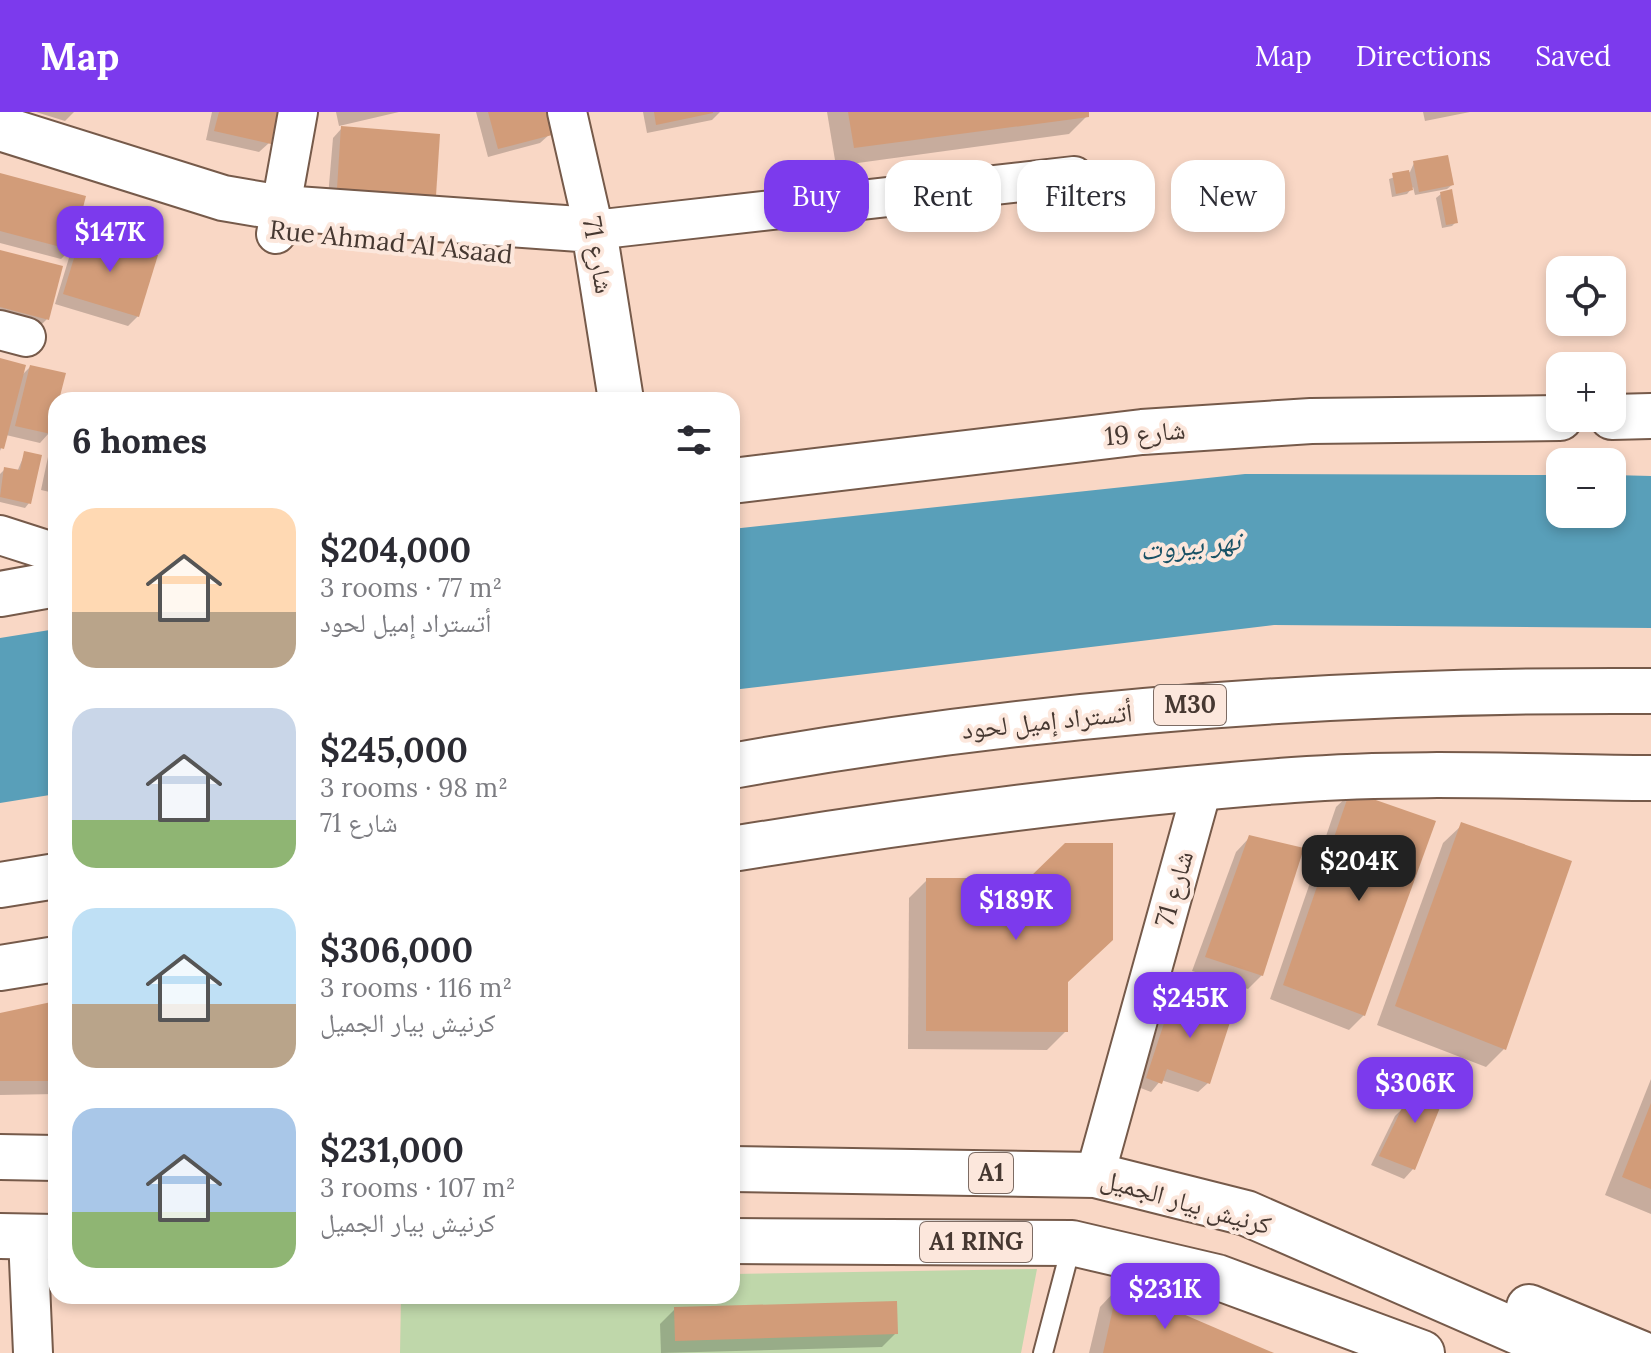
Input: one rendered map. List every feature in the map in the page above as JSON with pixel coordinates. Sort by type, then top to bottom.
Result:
[{"type":"main road","name":"Rue Ahmad Al Asaad","points":[[0,128],[223,198],[279,221]]},
{"type":"main road","name":"Rue Ahmad Al Asaad","points":[[0,155],[279,221],[597,246]]},
{"type":"main road","name":"شارع 71","points":[[597,246],[620,392]]},
{"type":"main road","points":[[1626,417],[1651,416]]},
{"type":"main road","name":"شارع 19","points":[[740,480],[1142,432],[1311,421],[1546,418]]},
{"type":"main road","points":[[0,594],[48,585]]},
{"type":"main road","name":"أتستراد إميل لحود","points":[[740,765],[954,731],[1196,705],[1462,690],[1651,691]]},
{"type":"main road","points":[[740,848],[856,830],[1202,789],[1372,777],[1651,778]]},
{"type":"main road","points":[[0,885],[48,877]]},
{"type":"main road","points":[[0,968],[48,960]]},
{"type":"main road","points":[[0,1157],[48,1158]]},
{"type":"main road","name":"كرنيش بيار الجميل","points":[[740,1169],[1095,1175],[1246,1213],[1566,1353]]},
{"type":"main road","points":[[1246,1213],[1560,1317],[1640,1353]]},
{"type":"main road","name":"A1 RING","points":[[740,1241],[1072,1243],[1217,1277],[1422,1353]]},
{"type":"main road","points":[[1217,1277],[1357,1353]]},
{"type":"street","points":[[279,221],[298,112]]},
{"type":"street","name":"شارع 71","points":[[567,112],[597,246]]},
{"type":"street","points":[[597,246],[1017,184]]},
{"type":"street","points":[[0,535],[48,550]]},
{"type":"street","name":"شارع 71","points":[[1095,1175],[1202,789]]},
{"type":"street","points":[[28,1236],[33,1353]]},
{"type":"lane","points":[[1043,1353],[1072,1243]]},
{"type":"green space","points":[[1037,1269],[1021,1353],[400,1353],[401,1304],[740,1304],[740,1274]]},
{"type":"water","name":"نهر بيروت","points":[[1245,474],[1546,475],[1546,528],[1626,528],[1626,475],[1651,476],[1651,628],[1274,625],[740,689],[740,528]]},
{"type":"water","points":[[48,630],[48,795],[0,803],[0,638]]},
{"type":"building","points":[[219,112],[278,112],[271,144],[214,131]]},
{"type":"building","points":[[488,112],[546,112],[552,135],[498,149]]},
{"type":"building","points":[[654,112],[713,112],[713,113],[656,125]]},
{"type":"building","points":[[848,112],[1089,112],[1089,117],[854,148]]},
{"type":"building","points":[[341,126],[440,134],[436,196],[337,189]]},
{"type":"building","points":[[1448,155],[1454,185],[1419,192],[1413,161]]},
{"type":"building","points":[[1409,170],[1413,190],[1396,194],[1392,173]]},
{"type":"building","points":[[0,173],[86,196],[72,250],[0,231]]},
{"type":"building","points":[[1452,189],[1458,223],[1446,225],[1440,192]]},
{"type":"building","points":[[82,232],[158,255],[139,317],[63,294]]},
{"type":"building","points":[[0,250],[63,266],[49,320],[0,307]]},
{"type":"building","points":[[0,358],[26,365],[4,449],[0,448]]},
{"type":"building","points":[[30,365],[66,373],[61,392],[48,392],[48,433],[15,426]]},
{"type":"building","points":[[24,451],[42,455],[31,504],[0,497],[4,467],[20,470]]},
{"type":"building","points":[[1350,791],[1436,821],[1365,1016],[1283,985]]},
{"type":"building","points":[[1461,822],[1572,861],[1506,1050],[1395,1006]]},
{"type":"building","points":[[1249,835],[1304,848],[1263,976],[1205,957]]},
{"type":"building","points":[[1065,843],[1113,843],[1113,940],[1068,982],[1068,1032],[926,1031],[926,878],[1029,878]]},
{"type":"building","points":[[1174,993],[1233,1013],[1210,1084],[1167,1069],[1162,1084],[1146,1078]]},
{"type":"building","points":[[48,1003],[48,1081],[0,1081],[0,1013]]},
{"type":"building","points":[[1435,1074],[1451,1080],[1415,1170],[1379,1156],[1404,1104],[1411,1108],[1420,1087],[1428,1090]]},
{"type":"building","points":[[1651,1103],[1651,1189],[1622,1177]]},
{"type":"building","points":[[1118,1286],[1274,1353],[1103,1353]]},
{"type":"building","points":[[897,1301],[898,1334],[675,1341],[674,1307]]}]
